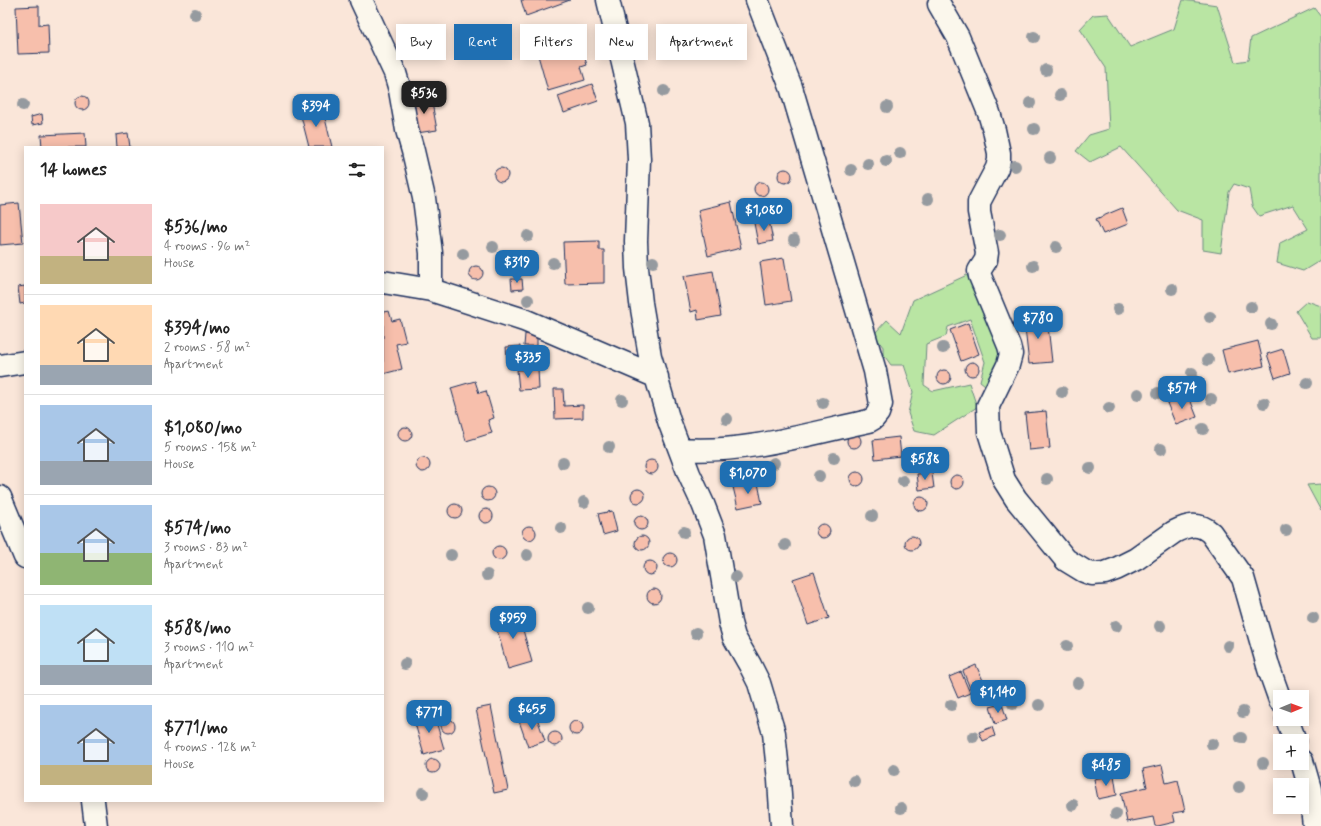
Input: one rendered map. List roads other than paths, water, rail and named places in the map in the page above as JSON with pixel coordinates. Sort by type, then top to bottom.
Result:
[{"type":"street","points":[[361,0],[395,72],[400,90],[407,130],[414,151],[424,198],[431,253],[431,290]]},
{"type":"street","points":[[608,0],[637,123],[640,159],[636,241],[637,268],[650,356],[667,413],[689,474],[715,535],[730,624],[734,637],[759,683],[774,733],[782,826]]},
{"type":"street","points":[[680,449],[697,450],[756,445],[869,421],[878,413],[881,404],[875,371],[826,207],[808,140],[791,87],[757,0]]},
{"type":"street","points":[[939,4],[958,37],[986,106],[994,130],[1000,160],[979,202],[979,212],[987,253],[986,260],[979,271],[1011,354],[1008,365],[988,406],[989,432],[1004,480],[1016,499],[1066,560],[1092,574],[1105,574],[1136,559],[1180,529],[1199,526],[1206,529],[1216,539],[1243,578],[1269,670],[1276,690]]},
{"type":"street","points":[[384,282],[431,290],[524,320],[657,377]]},
{"type":"street","points":[[0,366],[24,362]]},
{"type":"street","points":[[0,498],[24,555]]},
{"type":"street","points":[[1305,770],[1310,789],[1314,826]]},
{"type":"street","points":[[93,802],[96,826]]}]
